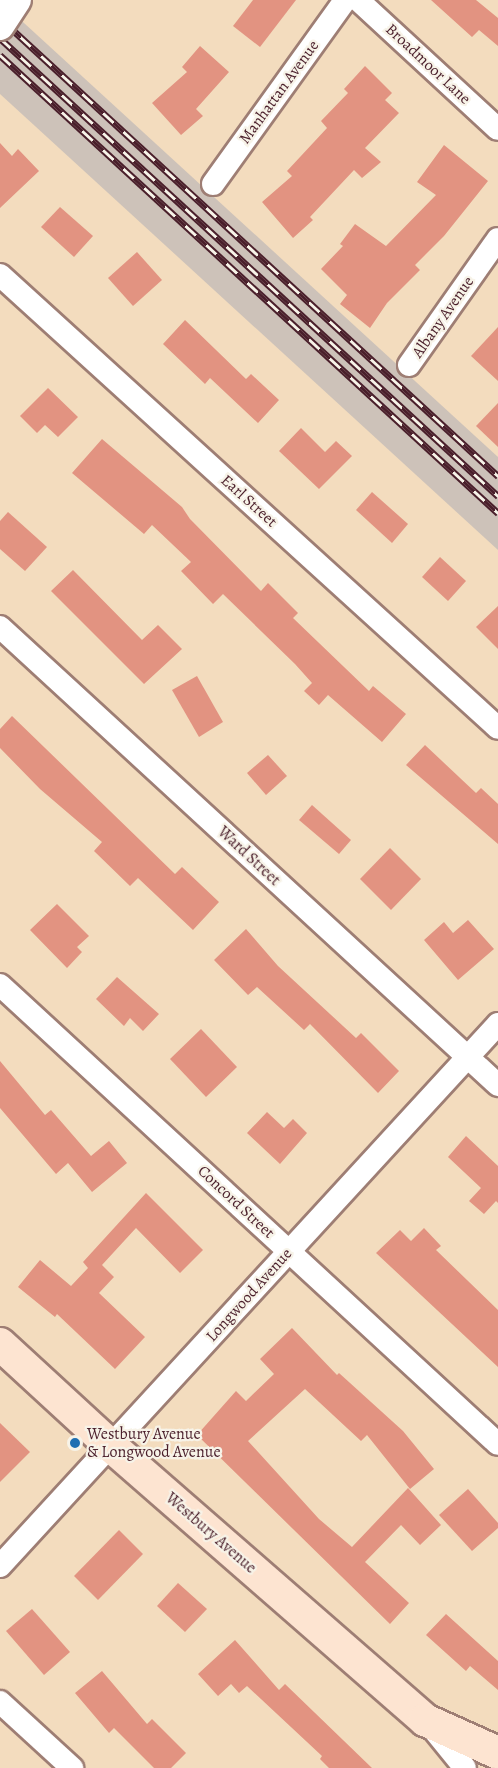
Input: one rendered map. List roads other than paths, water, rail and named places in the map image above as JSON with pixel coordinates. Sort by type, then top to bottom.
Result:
[{"type":"main road","name":"Westbury Avenue","points":[[0,1344],[111,1446],[425,1720],[498,1754]]},
{"type":"street","points":[[0,26],[17,0]]},
{"type":"street","name":"Manhattan Avenue","points":[[213,183],[345,0]]},
{"type":"street","name":"Broadmoor Lane","points":[[358,0],[498,129]]},
{"type":"street","name":"Albany Avenue","points":[[409,365],[498,239]]},
{"type":"street","name":"Earl Street","points":[[0,275],[498,728]]},
{"type":"street","name":"Ward Street","points":[[0,627],[498,1085]]},
{"type":"street","name":"Concord Street","points":[[0,985],[498,1444]]},
{"type":"street","name":"Longwood Avenue","points":[[0,1566],[498,1024]]},
{"type":"street","points":[[0,1702],[72,1768]]},
{"type":"street","name":"Westbury Avenue","points":[[425,1720],[465,1768]]},
{"type":"railway","points":[[0,18],[498,476]]},
{"type":"railway","points":[[0,38],[498,496]]},
{"type":"railway","points":[[0,55],[498,513]]},
{"type":"place","name":"Westbury Avenue & Longwood Avenue","points":[[75,1443]]}]
